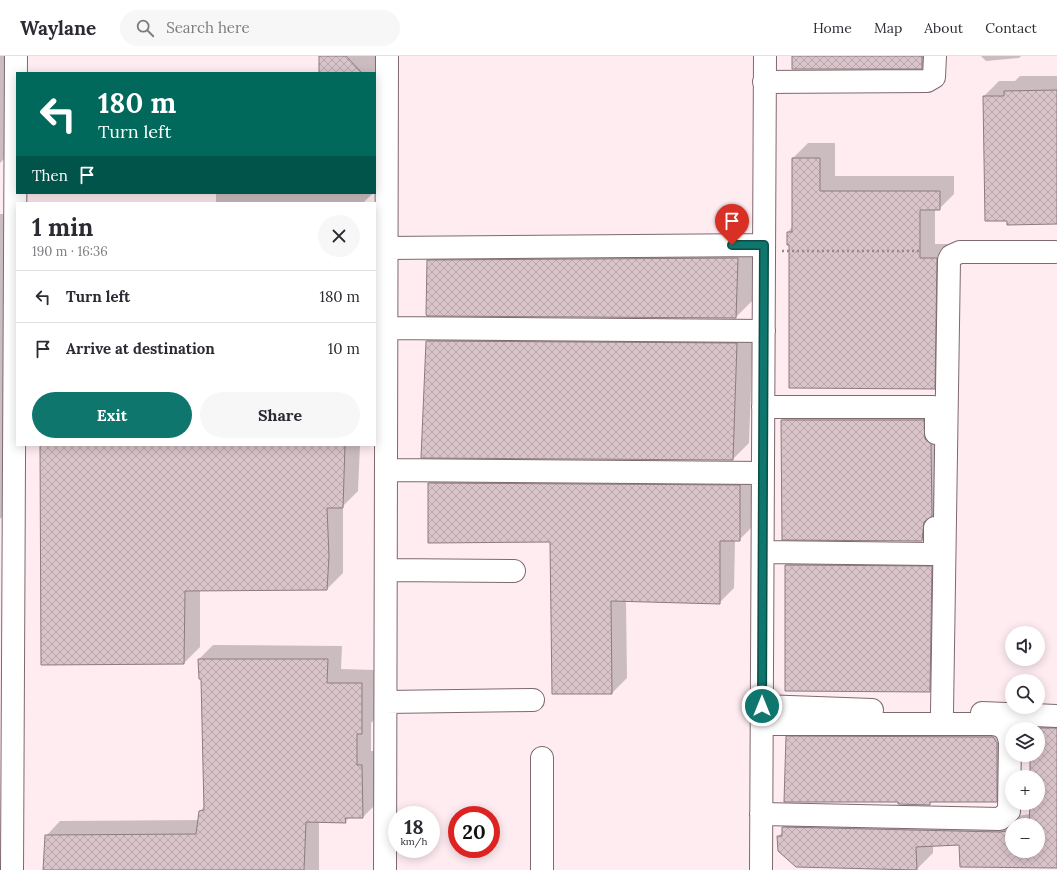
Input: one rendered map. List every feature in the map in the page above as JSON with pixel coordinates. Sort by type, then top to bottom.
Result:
[{"type":"street","points":[[12,870],[6,556],[16,56]]},
{"type":"street","points":[[385,870],[387,328],[381,288],[387,248],[387,56]]},
{"type":"street","points":[[761,870],[765,56]]},
{"type":"street","points":[[764,82],[930,81],[934,77],[935,56]]},
{"type":"street","points":[[387,248],[764,248]]},
{"type":"street","points":[[942,712],[949,260],[955,253],[960,252],[1055,252]]},
{"type":"street","points":[[387,328],[764,331]]},
{"type":"street","points":[[763,407],[933,407],[935,409],[936,419],[935,548],[933,552],[929,554],[763,552]]},
{"type":"street","points":[[387,470],[763,473]]},
{"type":"street","points":[[387,570],[514,572]]},
{"type":"street","points":[[386,702],[533,700]]},
{"type":"street","points":[[762,715],[942,712],[1057,716]]},
{"type":"street","points":[[761,814],[1000,819],[1009,811],[1010,742],[1009,734],[1005,728],[992,724],[762,715]]},
{"type":"street","points":[[542,758],[542,870]]},
{"type":"path","points":[[764,248],[919,251]]},
{"type":"building","points":[[319,56],[346,56],[361,72],[319,72]]},
{"type":"building","points":[[792,56],[922,56],[922,69],[792,69]]},
{"type":"building","points":[[1057,90],[1057,224],[1007,225],[1007,221],[985,221],[983,96],[1004,96],[1004,91]]},
{"type":"building","points":[[792,158],[820,158],[820,191],[940,191],[940,210],[920,210],[920,258],[937,258],[935,389],[789,388],[789,245],[787,245],[787,232],[792,232]]},
{"type":"building","points":[[738,258],[736,318],[427,316],[426,314],[427,260]]},
{"type":"building","points":[[426,341],[737,343],[733,460],[421,458]]},
{"type":"building","points":[[781,420],[924,420],[925,439],[931,444],[932,516],[924,522],[922,541],[782,540]]},
{"type":"building","points":[[40,446],[345,446],[343,508],[327,508],[329,556],[327,590],[185,591],[184,664],[41,665]]},
{"type":"building","points":[[428,483],[740,485],[740,541],[720,541],[720,604],[611,601],[612,694],[552,694],[550,542],[428,543]]},
{"type":"building","points":[[785,565],[932,566],[930,692],[785,691]]},
{"type":"building","points":[[198,659],[328,659],[327,683],[362,683],[362,734],[357,734],[357,765],[362,765],[363,818],[345,818],[346,823],[306,822],[304,870],[43,870],[45,835],[196,834],[199,811],[204,810],[201,679],[199,679]]},
{"type":"building","points":[[1045,728],[1057,728],[1057,868],[960,867],[959,845],[916,847],[917,870],[796,867],[778,851],[777,836],[782,836],[782,827],[1005,831],[1005,858],[1045,858],[1045,818],[1029,818],[1030,810],[1045,810],[1045,770],[1030,770],[1030,762],[1045,762]]},
{"type":"building","points":[[786,736],[993,737],[997,743],[997,802],[930,802],[930,805],[898,804],[898,802],[784,802]]},
{"type":"route","points":[[732,245],[764,245],[762,706]]}]
